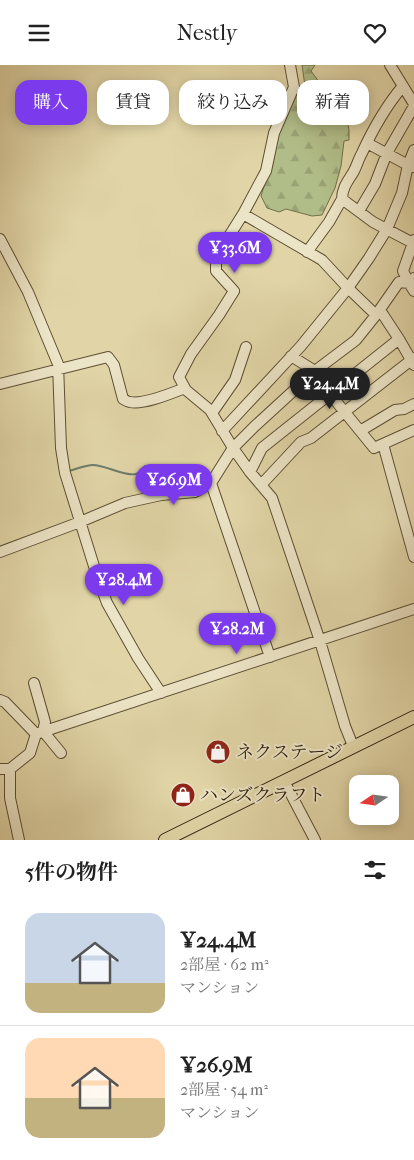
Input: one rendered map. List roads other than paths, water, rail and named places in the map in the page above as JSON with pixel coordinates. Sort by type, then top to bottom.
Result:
[{"type":"main road","points":[[165,840],[414,717]]},
{"type":"street","points":[[290,65],[294,87],[274,133],[266,171],[243,214],[216,257],[216,271],[234,291],[191,354],[179,377],[185,388],[210,410],[233,448],[272,498],[353,746]]},
{"type":"street","points":[[359,211],[375,184],[387,153],[414,105],[390,65]]},
{"type":"street","points":[[307,252],[329,222],[342,199],[347,181],[354,171],[377,122],[403,86]]},
{"type":"street","points":[[367,143],[411,166]]},
{"type":"street","points":[[222,431],[291,356],[348,288],[369,258],[387,229],[402,193],[414,151]]},
{"type":"street","points":[[342,199],[373,221],[413,241],[403,271],[412,284]]},
{"type":"street","points":[[243,214],[322,260],[348,288],[378,312],[399,339],[413,362],[311,438],[301,442],[261,485]]},
{"type":"street","points":[[0,239],[28,292],[58,363],[61,448],[65,473],[107,603],[138,658],[161,693]]},
{"type":"street","points":[[0,551],[80,522],[125,503],[161,495],[195,492],[211,483],[233,448],[315,371],[356,340],[399,282],[412,284]]},
{"type":"street","points":[[250,472],[262,448],[399,339]]},
{"type":"street","points":[[212,413],[235,380],[246,347]]},
{"type":"street","points":[[291,356],[315,371],[330,394],[374,448],[414,430]]},
{"type":"street","points":[[0,384],[108,357],[114,365],[123,399],[130,403],[146,401],[185,388]]},
{"type":"street","points":[[360,431],[395,410],[404,409],[414,404]]},
{"type":"street","points":[[383,444],[414,557]]},
{"type":"street","points":[[211,483],[270,657]]},
{"type":"street","points":[[40,733],[414,609]]},
{"type":"street","points":[[19,840],[5,769],[30,753],[46,722],[34,683]]},
{"type":"street","points":[[0,701],[40,733],[61,753]]},
{"type":"street","points":[[284,781],[315,840]]},
{"type":"waterway","points":[[69,471],[93,465],[136,474],[145,466]]},
{"type":"place","name":"ネクステージ","points":[[218,752]]},
{"type":"place","name":"ハンズクラフト","points":[[183,795]]}]
